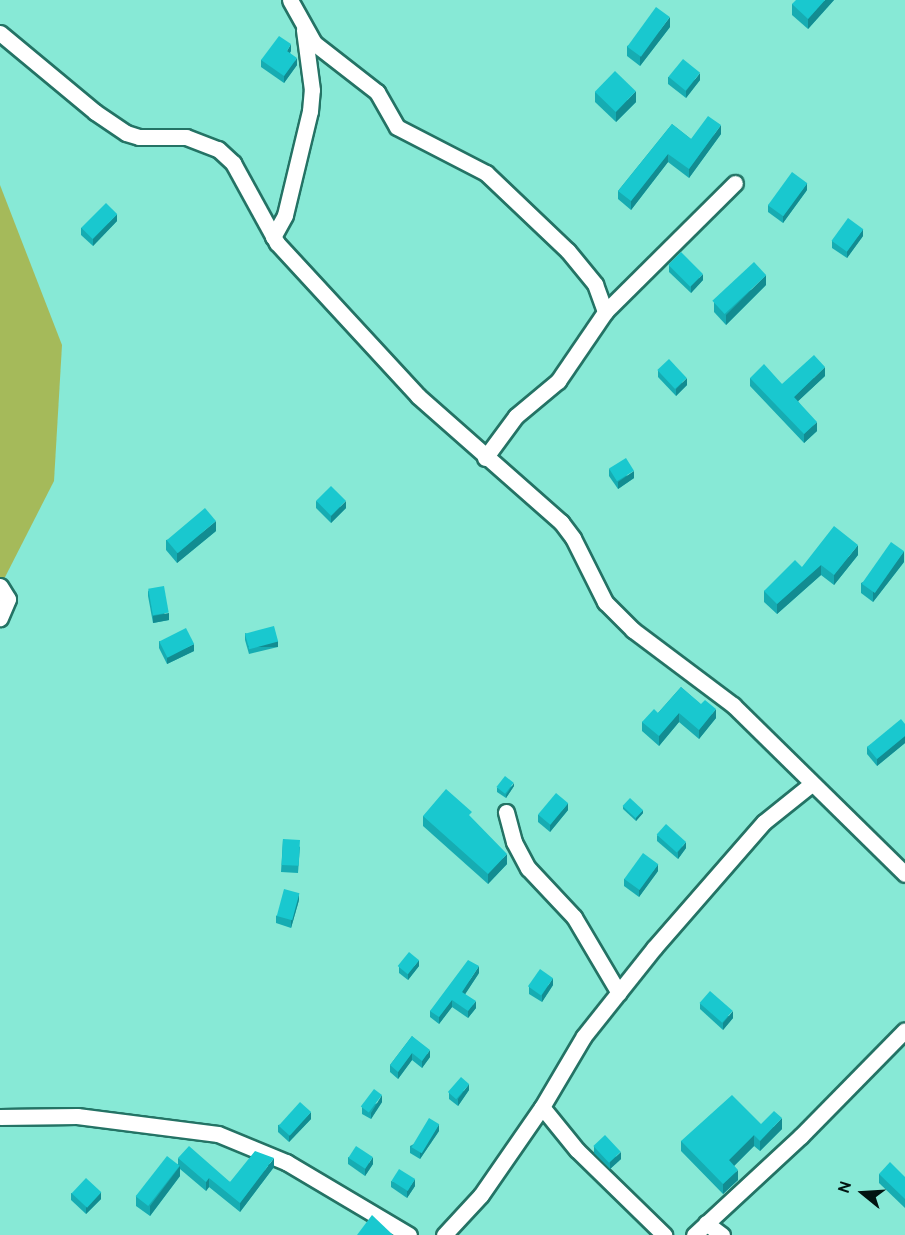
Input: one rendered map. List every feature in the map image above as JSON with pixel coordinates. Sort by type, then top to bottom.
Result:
[{"type":"street","points":[[290,0],[304,29],[325,52],[377,92],[397,127],[472,164],[504,188],[578,262],[595,284],[605,312]]},
{"type":"street","points":[[273,237],[285,215],[310,111],[312,90],[304,29]]},
{"type":"street","points":[[0,33],[95,112],[126,133],[139,137],[186,137],[218,149],[233,163],[273,237],[418,396],[485,458],[561,522],[573,538],[605,603],[633,630],[733,705],[810,784],[905,874]]},
{"type":"street","points":[[485,458],[516,416],[558,381],[605,312],[735,183]]},
{"type":"street","points":[[0,586],[9,598],[0,618]]},
{"type":"street","points":[[444,1235],[481,1195],[542,1107],[570,1057],[619,993],[764,822],[810,784]]},
{"type":"street","points":[[506,812],[514,842],[528,868],[574,917],[619,993]]},
{"type":"street","points":[[694,1235],[801,1136],[905,1030]]},
{"type":"street","points":[[542,1107],[577,1150],[664,1235]]},
{"type":"street","points":[[0,1117],[77,1116],[218,1134],[286,1162],[410,1235]]},
{"type":"street","points":[[706,1224],[722,1235]]},
{"type":"green space","points":[[0,185],[62,345],[54,481],[0,587]]},
{"type":"building","points":[[796,0],[825,0],[808,19],[792,4]]},
{"type":"building","points":[[656,7],[670,17],[641,57],[627,47]]},
{"type":"building","points":[[279,36],[291,44],[287,51],[297,58],[284,76],[261,60]]},
{"type":"building","points":[[683,59],[700,73],[686,91],[669,77]]},
{"type":"building","points":[[615,71],[636,91],[616,112],[595,92]]},
{"type":"building","points":[[708,116],[721,125],[689,169],[668,154],[631,201],[618,191],[672,124],[691,139]]},
{"type":"building","points":[[792,172],[807,183],[783,216],[768,205]]},
{"type":"building","points":[[106,203],[117,214],[93,239],[81,228]]},
{"type":"building","points":[[848,218],[863,229],[847,252],[832,241]]},
{"type":"building","points":[[681,252],[703,274],[690,287],[668,265]]},
{"type":"building","points":[[754,262],[766,275],[725,314],[712,301]]},
{"type":"building","points":[[814,355],[825,367],[794,397],[817,422],[804,434],[750,378],[764,364],[782,384]]},
{"type":"building","points":[[669,359],[687,378],[675,389],[657,370]]},
{"type":"building","points":[[626,458],[634,471],[617,481],[609,469]]},
{"type":"building","points":[[331,486],[346,501],[331,516],[316,501]]},
{"type":"building","points":[[205,508],[216,521],[178,553],[167,540]]},
{"type":"building","points":[[834,526],[858,545],[834,575],[821,565],[777,604],[764,591],[795,560],[802,567]]},
{"type":"building","points":[[891,542],[904,551],[875,593],[862,584]]},
{"type":"building","points":[[164,586],[169,613],[153,615],[148,589]]},
{"type":"building","points":[[274,626],[278,641],[249,649],[245,634]]},
{"type":"building","points":[[186,628],[194,644],[167,658],[159,642]]},
{"type":"building","points":[[681,687],[701,704],[705,700],[716,709],[699,730],[679,713],[659,736],[642,722],[654,709],[658,713]]},
{"type":"building","points":[[901,719],[905,724],[905,736],[877,759],[867,747]]},
{"type":"building","points":[[505,776],[514,783],[505,794],[496,787]]},
{"type":"building","points":[[446,789],[472,812],[469,815],[507,854],[488,874],[423,816]]},
{"type":"building","points":[[556,793],[568,803],[550,825],[538,814]]},
{"type":"building","points":[[630,798],[643,810],[636,818],[622,806]]},
{"type":"building","points":[[666,824],[686,842],[677,852],[657,834]]},
{"type":"building","points":[[283,839],[300,840],[299,866],[282,865]]},
{"type":"building","points":[[643,853],[658,864],[640,890],[624,879]]},
{"type":"building","points":[[284,889],[299,893],[292,920],[277,916]]},
{"type":"building","points":[[409,952],[419,960],[408,974],[398,966]]},
{"type":"building","points":[[468,960],[479,966],[462,992],[476,1001],[468,1011],[452,1000],[439,1017],[430,1011]]},
{"type":"building","points":[[540,969],[553,978],[541,995],[528,986]]},
{"type":"building","points":[[710,991],[733,1011],[722,1023],[700,1003]]},
{"type":"building","points":[[412,1036],[430,1050],[422,1061],[412,1053],[398,1072],[390,1065]]},
{"type":"building","points":[[461,1077],[469,1084],[456,1099],[448,1092]]},
{"type":"building","points":[[374,1089],[382,1095],[369,1113],[361,1107]]},
{"type":"building","points":[[732,1095],[761,1124],[774,1111],[782,1118],[760,1141],[754,1135],[729,1160],[738,1170],[723,1184],[681,1141]]},
{"type":"building","points":[[300,1102],[311,1112],[290,1136],[279,1126]]},
{"type":"building","points":[[429,1118],[439,1124],[422,1153],[411,1147]]},
{"type":"building","points":[[605,1135],[621,1152],[609,1163],[593,1146]]},
{"type":"building","points":[[189,1146],[230,1182],[255,1151],[274,1158],[240,1203],[209,1178],[206,1182],[178,1158]]},
{"type":"building","points":[[356,1146],[373,1157],[365,1169],[348,1158]]},
{"type":"building","points":[[167,1156],[180,1166],[148,1206],[136,1196]]},
{"type":"building","points":[[890,1162],[905,1177],[905,1199],[879,1174]]},
{"type":"building","points":[[399,1169],[415,1179],[408,1191],[392,1181]]},
{"type":"building","points":[[86,1178],[101,1192],[87,1208],[72,1193]]},
{"type":"building","points":[[372,1215],[393,1235],[357,1235]]}]
